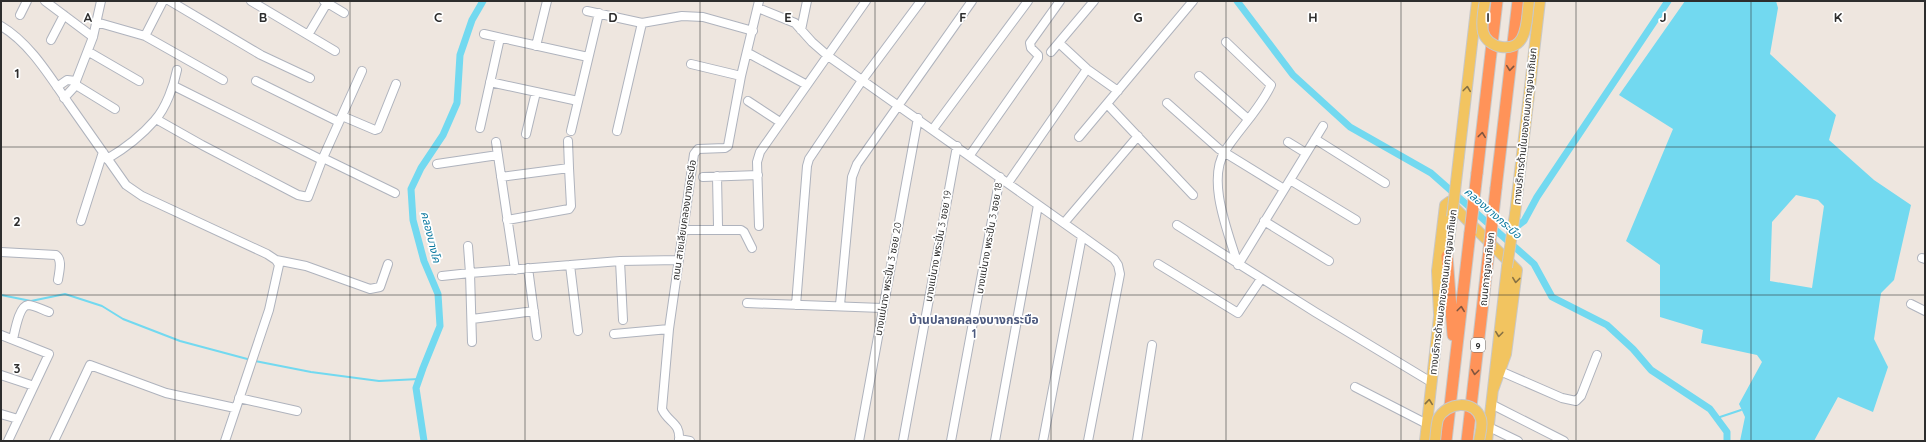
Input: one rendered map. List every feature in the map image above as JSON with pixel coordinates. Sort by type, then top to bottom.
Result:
[{"type":"highway","name":"ถนนกาญจนาภิเษก","points":[[1446,441],[1497,1]]},
{"type":"highway","name":"ถนนกาญจนาภิเษก","points":[[1467,441],[1518,1]]},
{"type":"highway","points":[[1447,256],[1455,361]]},
{"type":"main road","name":"ทางบริการด้านนอกของถนนกาญจนาภิเษก","points":[[1425,441],[1477,1]]},
{"type":"main road","points":[[1485,1],[1482,18],[1483,33],[1486,38],[1495,45],[1506,48],[1516,45],[1523,36],[1529,1]]},
{"type":"main road","name":"ทางบริการด้านในของถนนกาญจนาภิเษก","points":[[1487,441],[1540,1]]},
{"type":"main road","points":[[1439,314],[1437,271],[1445,205],[1449,202],[1517,270],[1506,354],[1493,390]]},
{"type":"main road","points":[[1435,441],[1437,425],[1442,413],[1449,408],[1460,405],[1474,409],[1480,418],[1482,424],[1479,441]]},
{"type":"street","points":[[20,15],[27,1]]},
{"type":"street","points":[[45,1],[94,37]]},
{"type":"street","points":[[64,98],[76,83],[89,52],[94,37],[101,1]]},
{"type":"street","points":[[145,36],[163,1]]},
{"type":"street","points":[[170,1],[261,55],[310,78]]},
{"type":"street","points":[[251,1],[335,51]]},
{"type":"street","points":[[536,46],[548,1]]},
{"type":"street","points":[[801,30],[807,1]]},
{"type":"street","points":[[759,226],[758,158],[780,122],[866,1]]},
{"type":"street","points":[[796,305],[807,166],[809,159],[863,79],[920,1]]},
{"type":"street","points":[[840,305],[854,171],[857,164],[972,1]]},
{"type":"street","points":[[933,129],[1028,1]]},
{"type":"street","points":[[970,156],[1038,58],[1038,55],[1031,48],[1030,43],[1060,1]]},
{"type":"street","points":[[1052,52],[1094,1]]},
{"type":"street","points":[[1079,137],[1193,1]]},
{"type":"street","points":[[308,35],[325,2],[344,13]]},
{"type":"street","points":[[759,5],[795,23],[812,42],[828,56],[863,79],[1064,223],[1114,260],[1118,265],[1120,274],[1088,441]]},
{"type":"street","name":"ถนน สายเลียบคลองบางกระบือ","points":[[679,440],[677,427],[664,414],[662,409],[670,330],[694,154],[698,149],[726,148],[728,146],[741,76],[759,5]]},
{"type":"street","points":[[587,11],[642,23],[682,16],[703,17],[753,31]]},
{"type":"street","points":[[571,130],[598,13]]},
{"type":"street","points":[[51,40],[64,15]]},
{"type":"street","points":[[96,22],[145,36],[223,80]]},
{"type":"street","points":[[617,131],[642,23]]},
{"type":"street","points":[[1,26],[24,43],[126,185],[142,196],[276,260],[288,261],[306,266],[370,289],[380,287],[388,264]]},
{"type":"street","points":[[484,34],[588,57]]},
{"type":"street","points":[[480,128],[500,38]]},
{"type":"street","points":[[1226,42],[1270,85],[1224,152],[1218,169],[1219,198],[1238,265]]},
{"type":"street","points":[[1059,43],[1086,69],[1118,91]]},
{"type":"street","points":[[89,52],[139,81]]},
{"type":"street","points":[[750,54],[806,85]]},
{"type":"street","points":[[691,64],[741,76]]},
{"type":"street","points":[[1008,183],[1086,69]]},
{"type":"street","points":[[105,156],[119,152],[156,119],[174,86],[178,70]]},
{"type":"street","points":[[156,119],[202,146],[304,197],[308,197],[362,70]]},
{"type":"street","points":[[1199,76],[1248,119]]},
{"type":"street","points":[[57,87],[67,80],[76,83],[115,109]]},
{"type":"street","points":[[256,81],[341,119],[375,130],[378,129],[396,84]]},
{"type":"street","points":[[490,82],[578,101]]},
{"type":"street","points":[[174,86],[395,193]]},
{"type":"street","points":[[526,134],[536,92]]},
{"type":"street","points":[[748,101],[780,122]]},
{"type":"street","points":[[1167,103],[1219,149],[1284,189]]},
{"type":"street","points":[[1107,104],[1193,195]]},
{"type":"street","name":"บางแม่นาง พระปิ่น 3 ซอย 20","points":[[859,441],[882,308],[918,118]]},
{"type":"street","points":[[1238,265],[1323,126]]},
{"type":"street","points":[[1064,223],[1138,136]]},
{"type":"street","points":[[1315,140],[1384,183]]},
{"type":"street","points":[[507,220],[569,209],[571,206],[568,141]]},
{"type":"street","points":[[496,142],[515,270]]},
{"type":"street","points":[[1288,142],[1306,153]]},
{"type":"street","name":"บางแม่นาง พระปิ่น 3 ซอย 19","points":[[903,441],[956,146]]},
{"type":"street","points":[[437,164],[498,155]]},
{"type":"street","points":[[81,221],[105,156]]},
{"type":"street","points":[[501,177],[569,168]]},
{"type":"street","points":[[704,177],[758,175]]},
{"type":"street","points":[[717,176],[718,226]]},
{"type":"street","name":"บางแม่นาง พระปิ่น 3 ซอย 18","points":[[950,441],[1000,177]]},
{"type":"street","points":[[1290,180],[1356,220]]},
{"type":"street","points":[[995,441],[1038,205]]},
{"type":"street","points":[[1264,221],[1329,261]]},
{"type":"street","points":[[1177,225],[1238,265],[1431,382]]},
{"type":"street","points":[[683,230],[741,230],[744,232],[752,248]]},
{"type":"street","points":[[1043,441],[1082,236]]},
{"type":"street","points":[[468,246],[472,342]]},
{"type":"street","points":[[1,252],[56,255],[59,257],[60,261],[58,280]]},
{"type":"street","points":[[225,441],[269,310],[280,269],[276,260]]},
{"type":"street","points":[[442,276],[620,261],[679,260]]},
{"type":"street","points":[[620,261],[623,320]]},
{"type":"street","points":[[1158,264],[1238,313],[1261,279]]},
{"type":"street","points":[[570,265],[578,331]]},
{"type":"street","points":[[528,268],[538,336]]},
{"type":"street","points":[[747,304],[840,305],[882,308]]},
{"type":"street","points":[[1911,304],[1925,311]]},
{"type":"street","points":[[13,339],[23,307],[28,305],[49,312]]},
{"type":"street","points":[[472,319],[534,311]]},
{"type":"street","points":[[614,334],[670,330]]},
{"type":"street","points":[[1,334],[49,354],[8,441]]},
{"type":"street","points":[[1136,441],[1152,345]]},
{"type":"street","points":[[1500,371],[1562,398],[1576,401],[1581,396],[1597,355]]},
{"type":"street","points":[[54,441],[90,364],[166,393],[235,408]]},
{"type":"street","points":[[1,375],[34,386]]},
{"type":"street","points":[[1355,386],[1427,424]]},
{"type":"street","points":[[239,398],[297,411]]},
{"type":"street","points":[[1491,404],[1564,441]]},
{"type":"street","points":[[1,414],[18,419]]},
{"type":"street","points":[[1488,427],[1518,441]]},
{"type":"street","points":[[679,440],[690,441]]},
{"type":"water","points":[[1685,1],[1776,1],[1778,8],[1770,54],[1836,115],[1829,140],[1874,180],[1911,205],[1894,280],[1881,293],[1874,339],[1888,367],[1873,412],[1838,397],[1814,441],[1740,441],[1745,417],[1739,404],[1762,362],[1757,355],[1701,343],[1703,330],[1660,317],[1660,265],[1626,241],[1673,129],[1619,95]],"holes":[[[1796,195],[1818,200],[1824,206],[1812,288],[1770,281],[1772,222]]]},
{"type":"waterway","name":"คลองบางโค","points":[[424,441],[416,388],[440,326],[438,294],[424,261],[413,220],[411,189],[421,168],[443,135],[457,103],[460,55],[472,20],[483,1]]},
{"type":"waterway","name":"คลองบางกระบือ","points":[[1237,1],[1293,75],[1350,127],[1431,173],[1534,264],[1552,297],[1607,325],[1633,349],[1651,370],[1710,409],[1727,432],[1727,441]]},
{"type":"waterway","points":[[1512,230],[1524,221],[1537,197],[1668,1]]},
{"type":"waterway","points":[[1,295],[31,301],[65,294],[102,306],[123,319],[180,341],[251,360]]},
{"type":"waterway","points":[[255,361],[311,372],[379,381],[419,379]]},
{"type":"waterway","points":[[1717,418],[1741,410]]},
{"type":"district","name":"บ้านปลายคลองบางกระบือ 1","points":[[974,326]]}]
